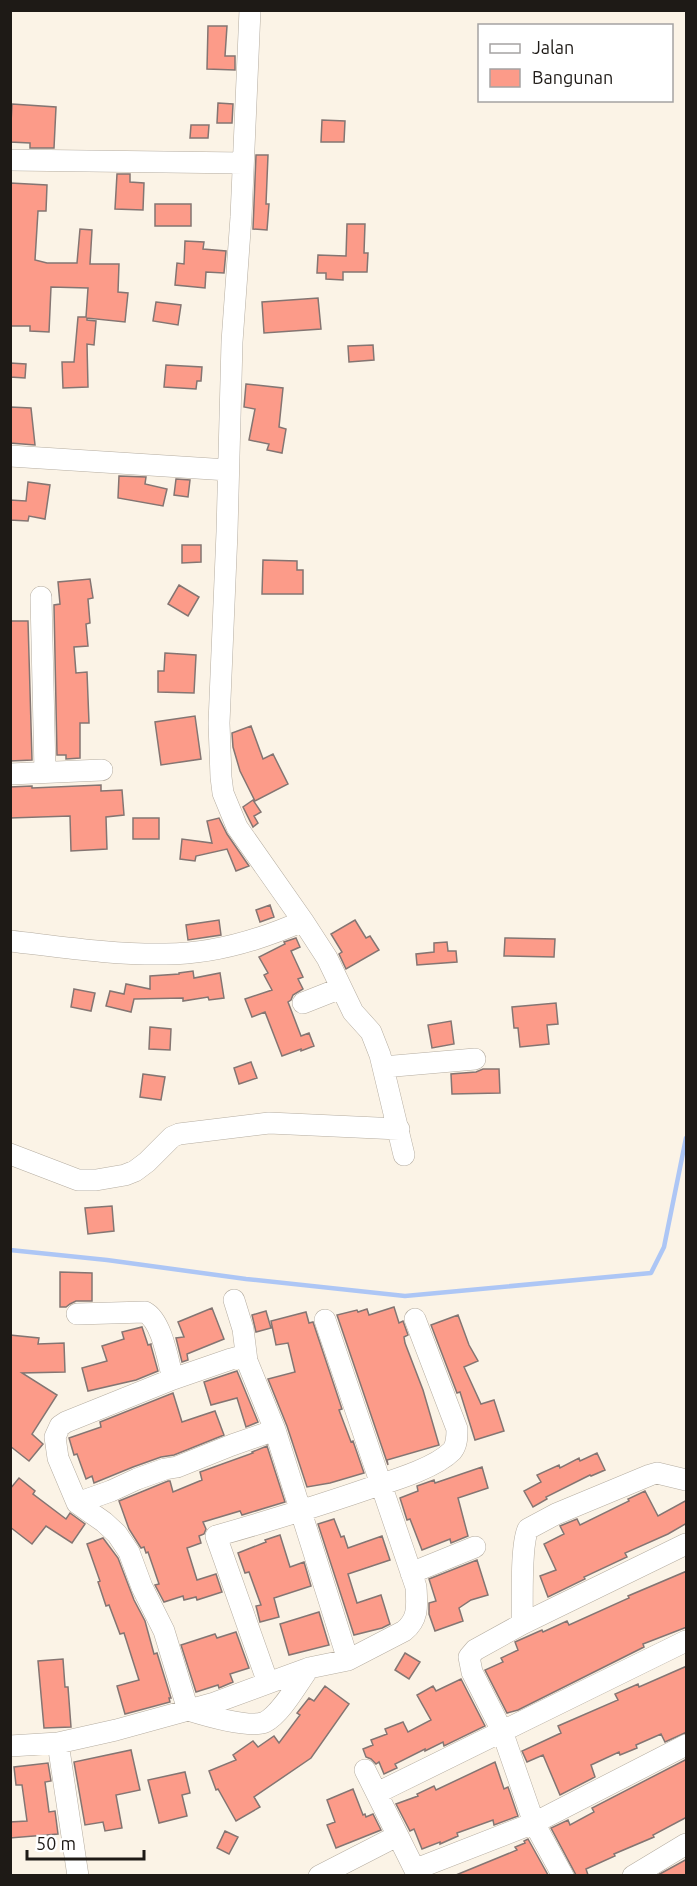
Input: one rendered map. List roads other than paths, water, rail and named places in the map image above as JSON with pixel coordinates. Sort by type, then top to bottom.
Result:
[{"type":"street","points":[[250,10],[241,217],[232,342],[219,723],[223,794],[237,827],[327,958],[353,1012],[371,1032],[383,1067],[404,1155]]},
{"type":"street","points":[[10,160],[243,163]]},
{"type":"street","points":[[10,456],[228,470]]},
{"type":"street","points":[[41,597],[45,772]]},
{"type":"street","points":[[10,774],[102,770]]},
{"type":"street","points":[[10,941],[97,952],[168,954],[221,947],[278,932],[303,921]]},
{"type":"street","points":[[303,1003],[341,988]]},
{"type":"street","points":[[383,1067],[475,1059]]},
{"type":"street","points":[[10,1154],[78,1180],[96,1180],[135,1171],[172,1137],[179,1134],[269,1122],[399,1129]]},
{"type":"street","points":[[234,1300],[243,1329],[247,1361],[275,1430],[348,1660]]},
{"type":"street","points":[[77,1314],[145,1312],[151,1315],[155,1320],[173,1379]]},
{"type":"street","points":[[10,1746],[58,1743],[116,1730],[231,1698],[309,1668],[348,1660],[410,1626],[417,1614],[416,1587],[326,1320]]},
{"type":"street","points":[[268,1683],[216,1536],[300,1512],[382,1484],[420,1470],[453,1450],[457,1430],[415,1320]]},
{"type":"street","points":[[188,1710],[164,1631],[142,1587],[129,1552],[117,1534],[77,1503],[58,1458],[55,1437],[60,1426],[76,1418],[173,1379],[238,1357],[247,1361]]},
{"type":"street","points":[[77,1503],[275,1430]]},
{"type":"street","points":[[522,1624],[525,1543],[528,1529],[556,1514],[650,1475],[657,1473],[687,1480]]},
{"type":"street","points":[[563,1875],[534,1823],[502,1731],[472,1672],[470,1658],[475,1650],[522,1624],[687,1544]]},
{"type":"street","points":[[411,1573],[475,1547]]},
{"type":"street","points":[[377,1793],[687,1641]]},
{"type":"street","points":[[188,1710],[227,1720],[260,1724],[272,1718],[309,1668]]},
{"type":"street","points":[[58,1743],[78,1875]]},
{"type":"street","points":[[365,1770],[417,1872],[534,1823],[687,1745]]},
{"type":"street","points":[[319,1875],[397,1836]]},
{"type":"street","points":[[633,1875],[687,1844]]},
{"type":"waterway","points":[[10,1250],[405,1296],[651,1273],[664,1247],[686,1138]]}]
